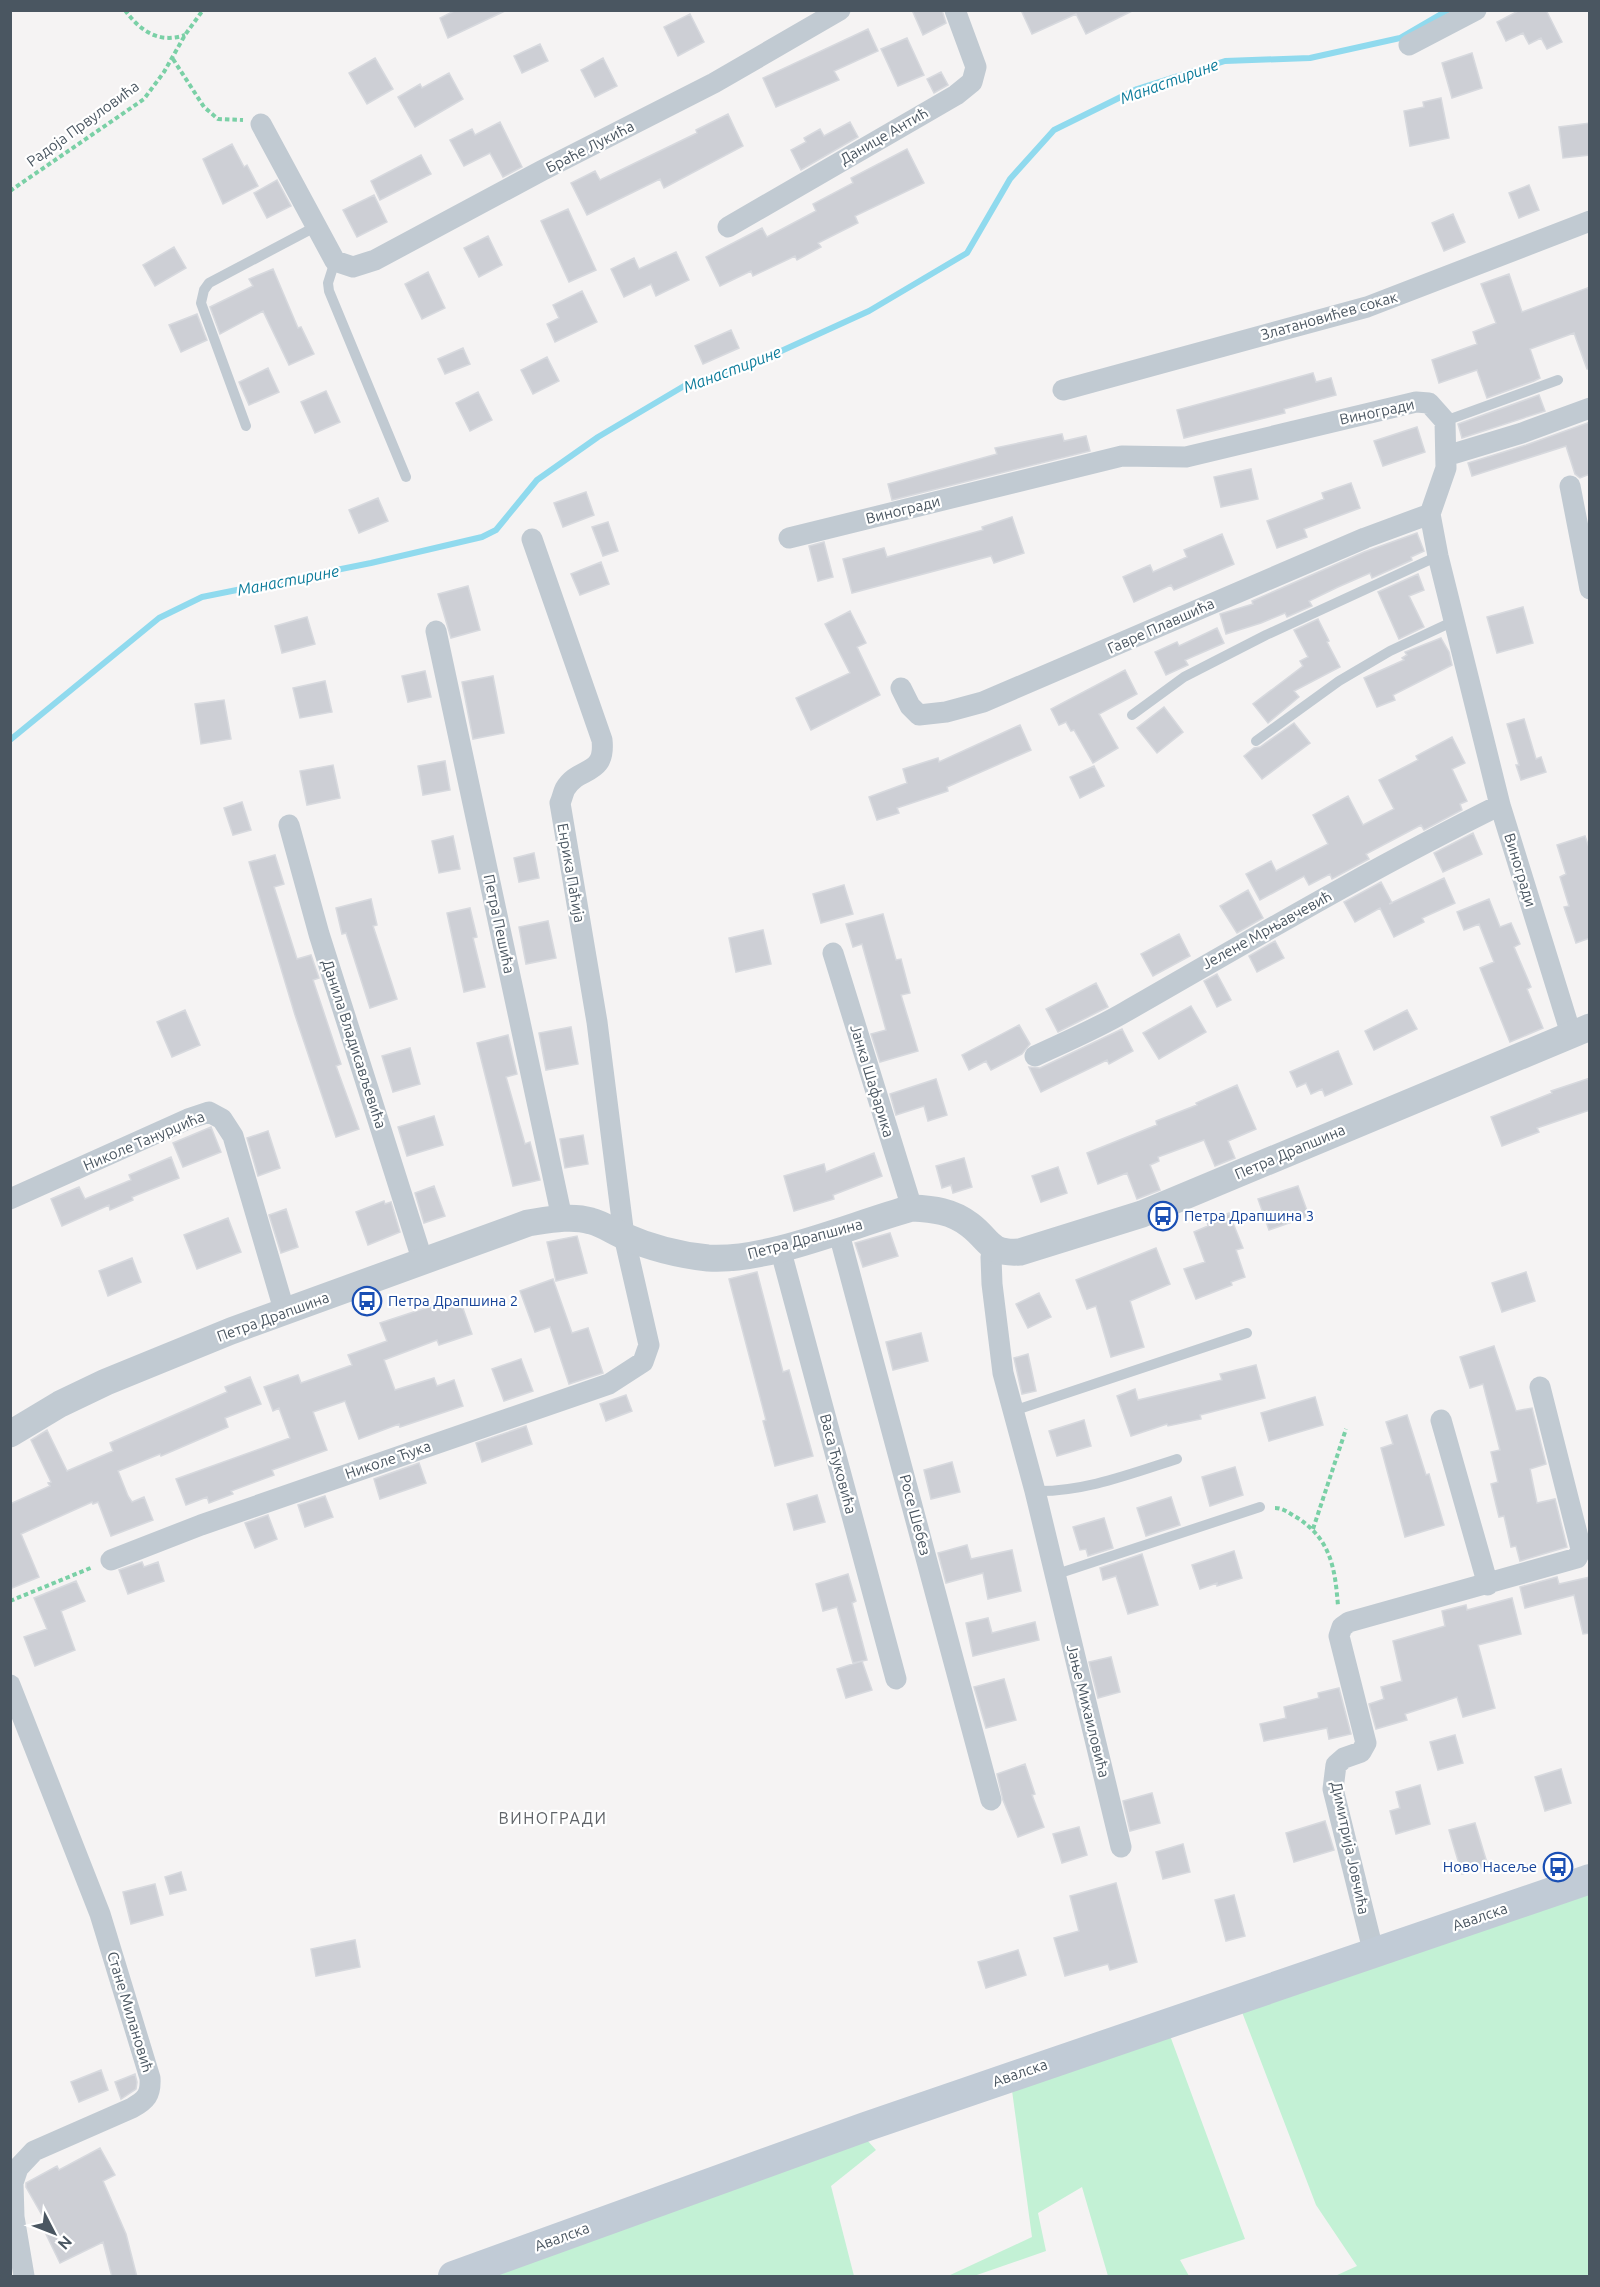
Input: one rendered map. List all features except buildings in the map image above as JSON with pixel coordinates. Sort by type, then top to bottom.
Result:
[{"type":"main road","name":"Авалска","points":[[453,2277],[876,2123],[1165,2022],[1374,1954],[1590,1879]]},
{"type":"street","name":"Браће Лукића","points":[[335,261],[353,267],[375,260],[543,170],[714,83],[840,10]]},
{"type":"street","name":"Данице Антић","points":[[728,227],[956,95],[972,82],[976,67],[955,10]]},
{"type":"street","points":[[1409,45],[1476,10]]},
{"type":"street","points":[[261,124],[335,261]]},
{"type":"street","name":"Златановићев сокак","points":[[1062,390],[1367,307],[1590,221]]},
{"type":"street","name":"Виногради","points":[[789,538],[1122,456],[1186,457],[1416,402],[1428,403],[1445,421]]},
{"type":"street","points":[[1446,456],[1522,433],[1590,408]]},
{"type":"street","points":[[1430,514],[1444,480],[1445,421]]},
{"type":"street","points":[[1570,486],[1590,589]]},
{"type":"street","name":"Виногради","points":[[1430,514],[1438,556],[1500,805],[1580,1030]]},
{"type":"street","name":"Гавре Плавшића","points":[[901,688],[910,706],[919,715],[946,712],[983,702],[1365,538],[1430,514]]},
{"type":"street","name":"Енрика Паћија","points":[[532,539],[602,740],[604,754],[596,766],[565,788],[560,803],[597,1022],[624,1236]]},
{"type":"street","name":"Петра Пешића","points":[[436,631],[562,1218]]},
{"type":"street","name":"Јелене Мрњавчевић","points":[[1035,1056],[1124,1013],[1357,879],[1500,805]]},
{"type":"street","name":"Данила Владисављевића","points":[[289,825],[319,934],[423,1262]]},
{"type":"street","name":"Јанка Шафарика","points":[[833,953],[912,1209]]},
{"type":"street","name":"Петра Драпшина","points":[[10,1434],[60,1404],[106,1382],[231,1331],[528,1223],[562,1218],[591,1220],[624,1236],[674,1253],[709,1258],[733,1258],[780,1248],[912,1209],[946,1211],[970,1225],[995,1250],[1006,1253],[1020,1252],[1142,1214],[1580,1030]]},
{"type":"street","name":"Николе Танурџића","points":[[10,1199],[208,1112],[222,1119],[233,1136],[285,1313]]},
{"type":"street","name":"Росе Шебез","points":[[838,1230],[992,1800]]},
{"type":"street","name":"Николе Ћука","points":[[111,1560],[212,1521],[609,1384],[626,1374],[643,1362],[649,1345],[624,1236]]},
{"type":"street","name":"Васа Ћуковића","points":[[780,1248],[896,1679]]},
{"type":"street","name":"Јање Михаиловића","points":[[995,1250],[991,1257],[992,1284],[1003,1373],[1035,1491],[1121,1847]]},
{"type":"street","points":[[1342,1627],[1349,1622],[1574,1561],[1580,1555],[1581,1549],[1540,1388]]},
{"type":"street","points":[[1441,1420],[1488,1585]]},
{"type":"street","name":"Димитрија Јовчића","points":[[1342,1627],[1340,1636],[1366,1743],[1361,1752],[1344,1758],[1336,1766],[1333,1789],[1374,1954]]},
{"type":"street","name":"Стане Милановић","points":[[11,1688],[100,1914],[150,2078],[151,2092],[145,2100],[132,2108],[34,2151],[18,2168],[13,2183],[14,2217],[24,2277]]},
{"type":"lane","points":[[246,426],[201,303],[204,290],[209,283],[315,226]]},
{"type":"lane","points":[[335,261],[328,283],[329,291],[406,477]]},
{"type":"lane","points":[[1445,421],[1558,380]]},
{"type":"lane","points":[[1132,715],[1184,677],[1266,635],[1438,556]]},
{"type":"lane","points":[[1256,741],[1339,681],[1390,651],[1454,621]]},
{"type":"lane","points":[[1013,1411],[1247,1333]]},
{"type":"lane","points":[[1035,1491],[1078,1489],[1177,1459]]},
{"type":"lane","points":[[1054,1575],[1260,1507]]},
{"type":"path","points":[[125,10],[136,25],[152,35],[173,39],[185,35]]},
{"type":"path","name":"Радоја Првуловића","points":[[10,191],[144,99],[203,10]]},
{"type":"path","points":[[172,59],[204,106],[219,118],[239,119],[261,124]]},
{"type":"path","points":[[1313,1529],[1346,1429]]},
{"type":"path","points":[[1260,1507],[1280,1508],[1313,1529],[1323,1542],[1335,1572],[1338,1613],[1342,1627]]},
{"type":"path","points":[[10,1601],[111,1560]]},
{"type":"green space","points":[[1589,1879],[1589,2276],[1335,2276],[1357,2266],[1316,2205],[1237,1999]]},
{"type":"green space","points":[[1165,2022],[1245,2239],[1180,2260],[1189,2276],[1108,2276],[1082,2187],[1038,2213],[1046,2251],[974,2276],[948,2276],[1032,2237],[1010,2076]]},
{"type":"green space","points":[[857,2129],[876,2150],[831,2186],[854,2276],[453,2276]]},
{"type":"waterway","name":"Манастирине","points":[[10,740],[159,618],[202,597],[371,563],[482,537],[496,530],[537,480],[598,437],[684,386],[779,352],[869,311],[967,253],[1010,179],[1054,130],[1137,89],[1225,61],[1310,58],[1400,38],[1448,10]]},
{"type":"place","name":"Петра Драпшина 3","points":[[1163,1216]]},
{"type":"place","name":"Петра Драпшина 2","points":[[367,1301]]},
{"type":"place","name":"Ново Насеље","points":[[1558,1867]]},
{"type":"district","name":"ВИНОГРАДИ","points":[[553,1818]]}]
